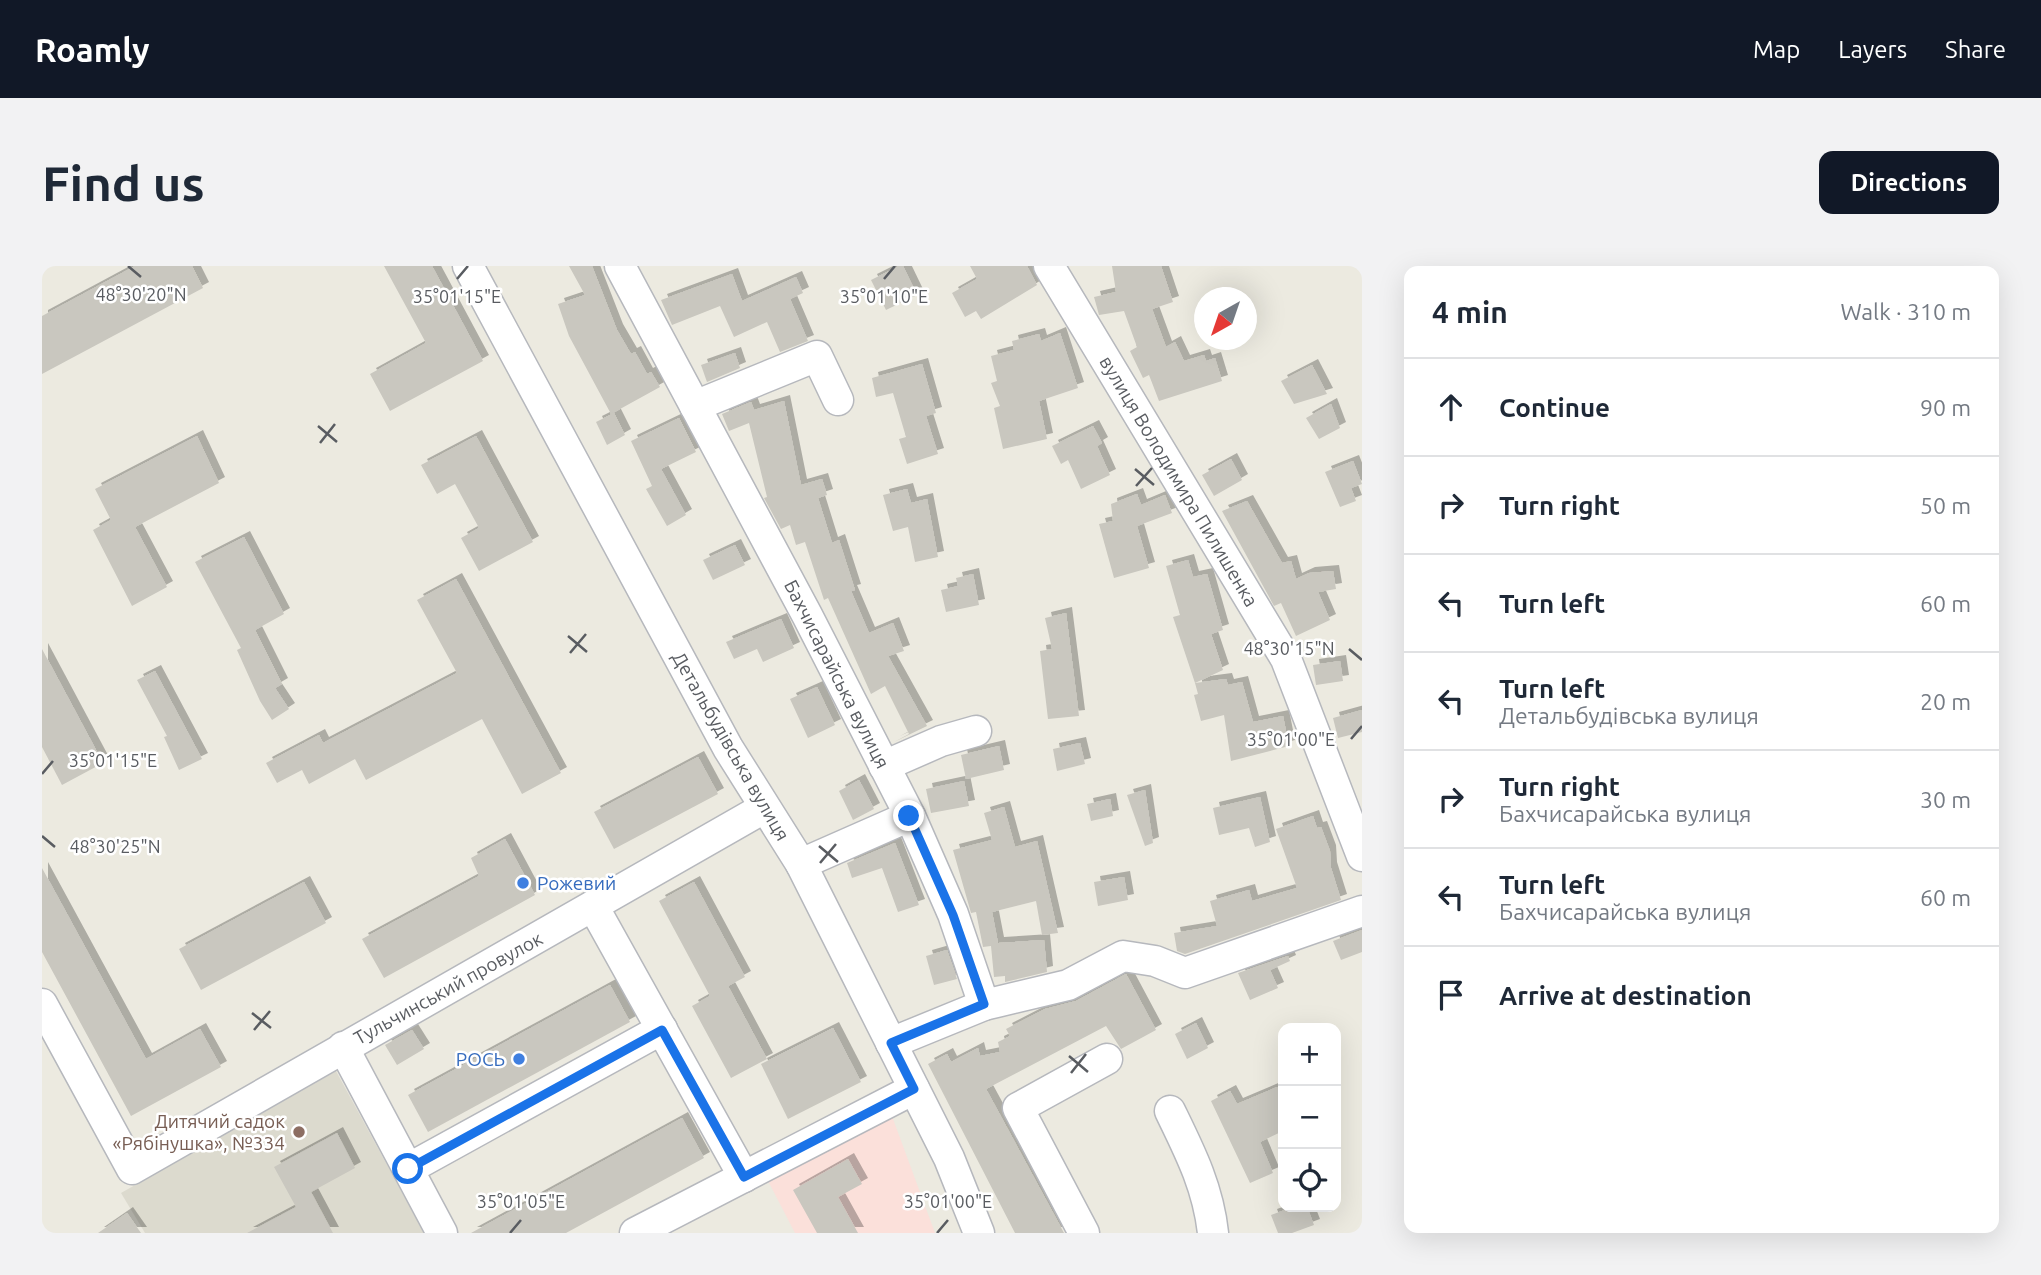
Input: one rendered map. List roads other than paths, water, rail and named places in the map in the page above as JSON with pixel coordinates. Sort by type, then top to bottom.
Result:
[{"type":"street","name":"Детальбудівська вулиця","points":[[468,266],[728,748],[801,864],[949,1158],[979,1233]]},
{"type":"street","name":"Бахчисарайська вулиця","points":[[620,266],[909,816],[953,915],[984,1004]]},
{"type":"street","name":"вулиця Володимира Пилишенка","points":[[1049,266],[1286,659],[1362,856]]},
{"type":"street","points":[[695,405],[817,356],[838,400]]},
{"type":"street","points":[[884,766],[941,741],[976,731]]},
{"type":"street","name":"Тульчинський провулок","points":[[42,1004],[132,1169],[764,807]]},
{"type":"street","points":[[801,864],[909,816]]},
{"type":"street","points":[[593,906],[744,1177]]},
{"type":"street","points":[[891,1043],[984,1004],[1068,985],[1123,956],[1154,961],[1185,972],[1362,911]]},
{"type":"street","points":[[408,1169],[662,1030]]},
{"type":"street","points":[[343,1047],[442,1233]]},
{"type":"street","points":[[1084,1233],[1018,1108],[1107,1059]]},
{"type":"street","points":[[635,1233],[914,1089]]},
{"type":"street","points":[[1170,1111],[1198,1168],[1210,1203],[1213,1233]]},
{"type":"street","points":[[1197,1233],[1205,1233]]},
{"type":"place","name":"Рожевий","points":[[523,883]]},
{"type":"place","name":"РОСЬ","points":[[519,1059]]},
{"type":"place","name":"Дитячий садок «Рябінушка», №334","points":[[299,1132]]}]
